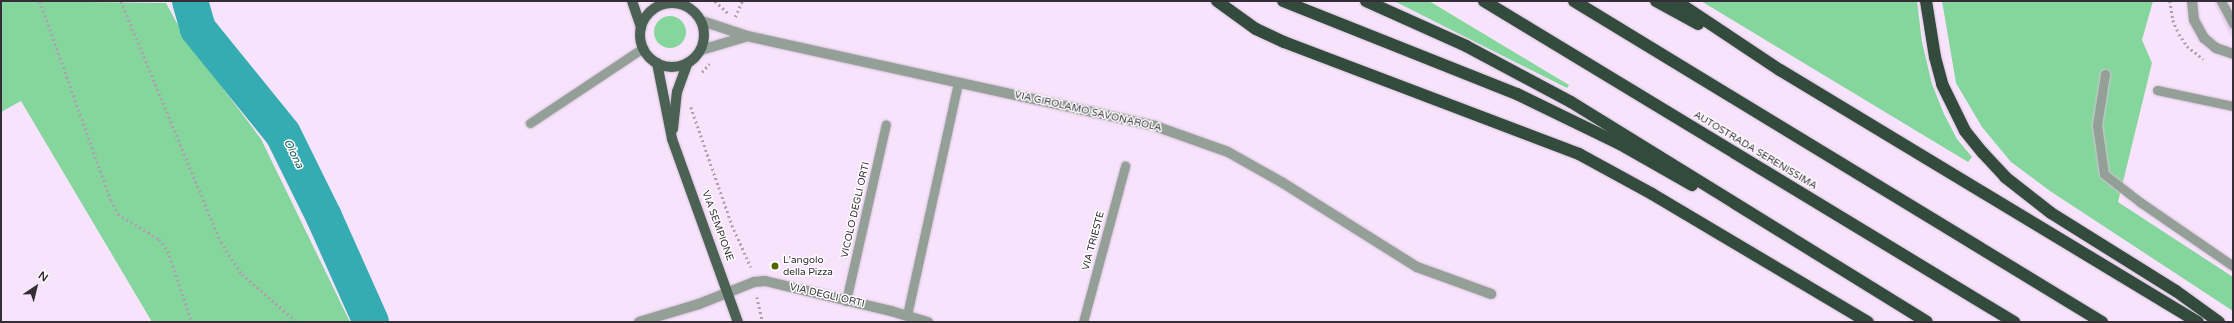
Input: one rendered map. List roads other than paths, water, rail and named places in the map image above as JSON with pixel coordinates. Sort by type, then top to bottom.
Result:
[{"type":"highway","points":[[1217,1],[1256,28],[1284,42],[1579,154],[1633,183],[1868,322]]},
{"type":"highway","points":[[1283,1],[1492,84],[1561,115],[1641,156],[1927,322]]},
{"type":"highway","points":[[1366,1],[1466,46],[1571,102],[1838,269]]},
{"type":"highway","name":"AUTOSTRADA SERENISSIMA","points":[[1484,1],[2014,322]]},
{"type":"highway","points":[[1574,1],[2102,322]]},
{"type":"highway","points":[[1656,1],[1780,70],[2198,322]]},
{"type":"highway","points":[[1676,1],[1780,70]]},
{"type":"highway","points":[[1926,1],[1935,57],[1942,84],[1965,131],[1982,153],[2005,177],[2034,201],[2176,291],[2219,322]]},
{"type":"main road","points":[[632,1],[641,27],[643,48],[657,63],[672,67],[687,64],[701,50],[704,40],[702,21],[689,7],[668,2],[652,10],[641,27]]},
{"type":"main road","name":"VIA SEMPIONE","points":[[657,63],[672,139],[738,322]]},
{"type":"main road","name":"VIA SEMPIONE","points":[[672,139],[677,92],[687,64]]},
{"type":"street","points":[[2192,1],[2194,20],[2204,38],[2216,48],[2233,54]]},
{"type":"street","name":"VIA GIROLAMO SAVONAROLA","points":[[702,21],[747,36],[1155,126],[1228,152],[1284,183],[1417,267],[1491,294]]},
{"type":"street","name":"VIA GIROLAMO SAVONAROLA","points":[[701,50],[747,36]]},
{"type":"street","name":"VIA DEGLI ORTI","points":[[639,322],[754,282],[765,281],[907,315],[928,322]]},
{"type":"lane","points":[[2221,1],[2233,24]]},
{"type":"lane","points":[[530,123],[643,48]]},
{"type":"lane","points":[[2105,74],[2097,125],[2104,174],[2140,202],[2233,266]]},
{"type":"lane","points":[[907,315],[958,82]]},
{"type":"lane","points":[[2157,90],[2233,106]]},
{"type":"lane","name":"VICOLO DEGLI ORTI","points":[[846,300],[886,124]]},
{"type":"lane","name":"VIA TRIESTE","points":[[1083,322],[1125,166]]},
{"type":"waterway","name":"Olona","points":[[190,1],[198,29],[283,134],[324,217],[371,322]]},
{"type":"place","name":"L'angolo della Pizza","points":[[775,266]]}]
